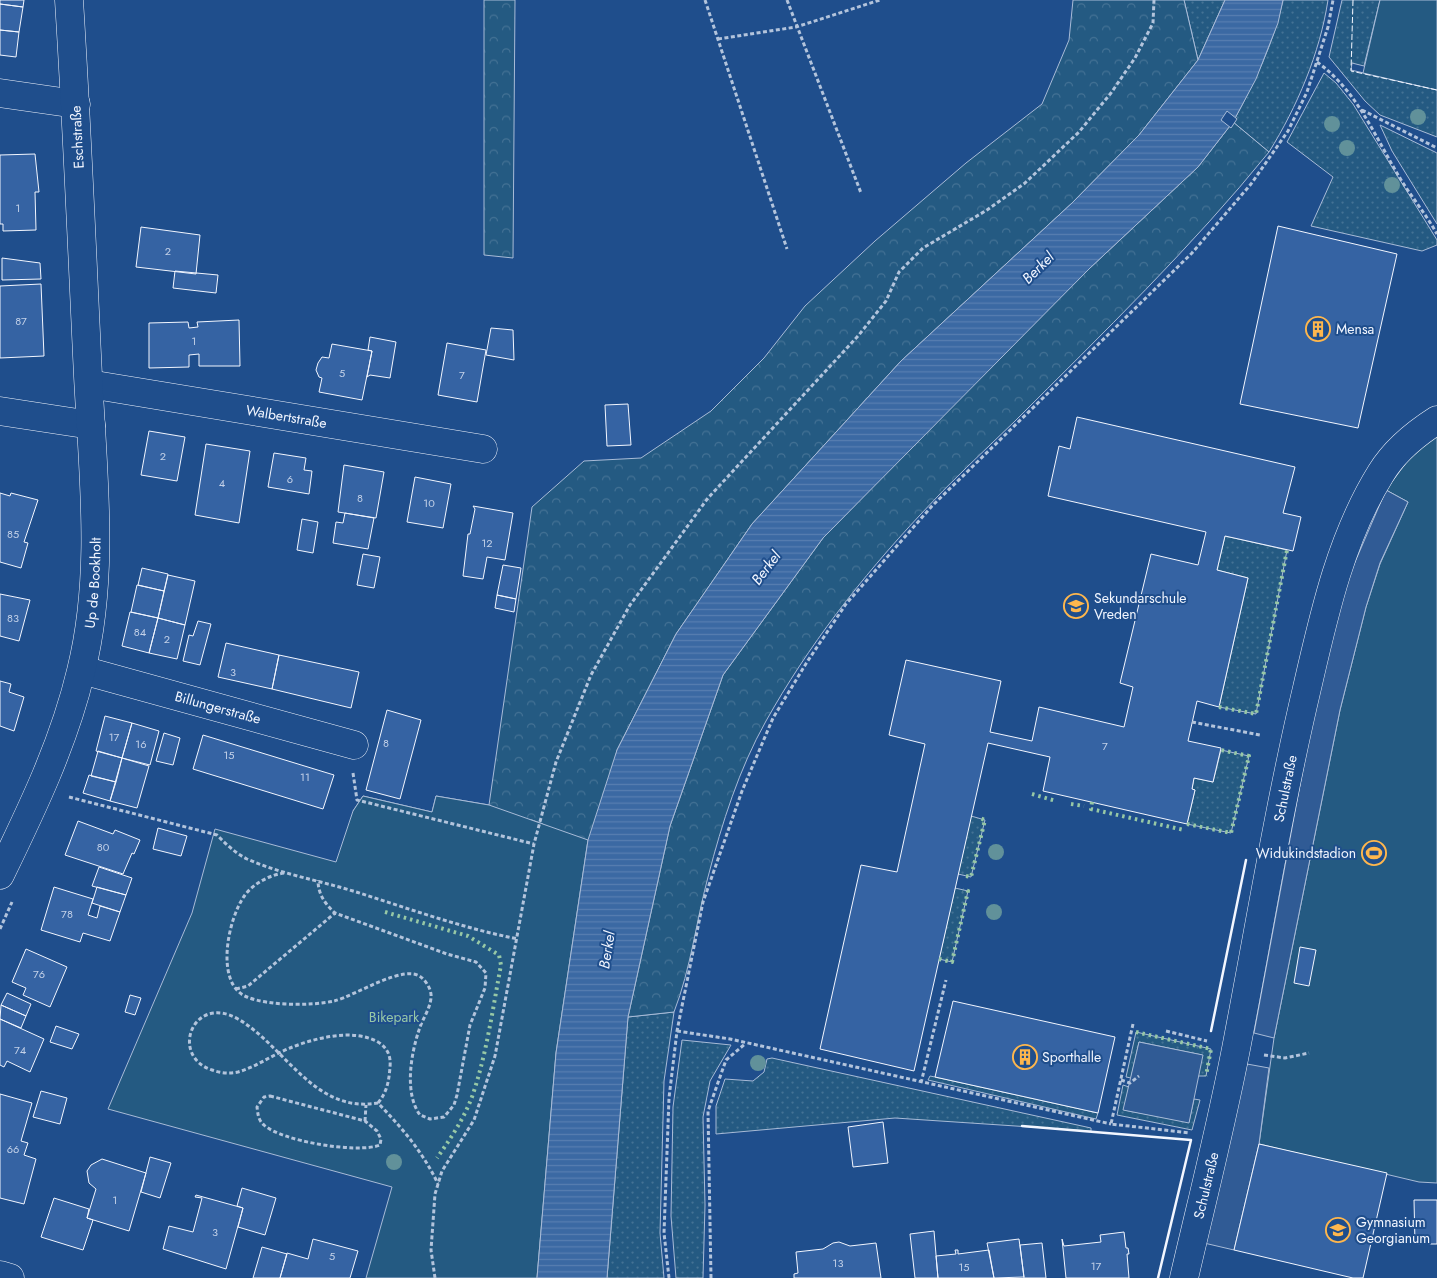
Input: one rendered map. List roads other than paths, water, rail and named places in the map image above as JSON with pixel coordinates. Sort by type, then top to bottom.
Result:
[{"type":"street","name":"Eschstraße","points":[[69,0],[84,274]]},
{"type":"street","points":[[0,93],[76,104]]},
{"type":"street","name":"Up de Bookholt","points":[[0,875],[41,790],[62,736],[82,670],[94,587],[94,477],[84,274]]},
{"type":"street","name":"Walbertstraße","points":[[89,384],[483,449]]},
{"type":"street","points":[[0,411],[91,425]]},
{"type":"street","name":"Schulstraße","points":[[1184,1278],[1236,1049],[1293,748],[1323,619],[1348,540],[1382,471],[1398,451],[1419,431],[1437,420]]},
{"type":"street","name":"Billungerstraße","points":[[82,670],[354,744]]},
{"type":"street","points":[[0,1275],[10,1278]]},
{"type":"water","name":"Berkel","points":[[1225,0],[1283,0],[1278,23],[1256,79],[1233,122],[1198,167],[1090,268],[823,538],[723,675],[670,826],[628,1017],[607,1278],[537,1278],[556,1053],[588,840],[617,750],[676,634],[752,524],[901,361],[1072,203],[1139,135],[1198,60]]},
{"type":"place","name":"Mensa","points":[[1318,329]]},
{"type":"place","name":"Sekundarschule Vreden","points":[[1076,606]]},
{"type":"place","name":"Widukindstadion","points":[[1374,853]]},
{"type":"place","name":"Sporthalle","points":[[1025,1057]]},
{"type":"place","name":"Gymnasium Georgianum","points":[[1338,1230]]},
{"type":"park label","name":"Bikepark","points":[[394,1017]]}]
